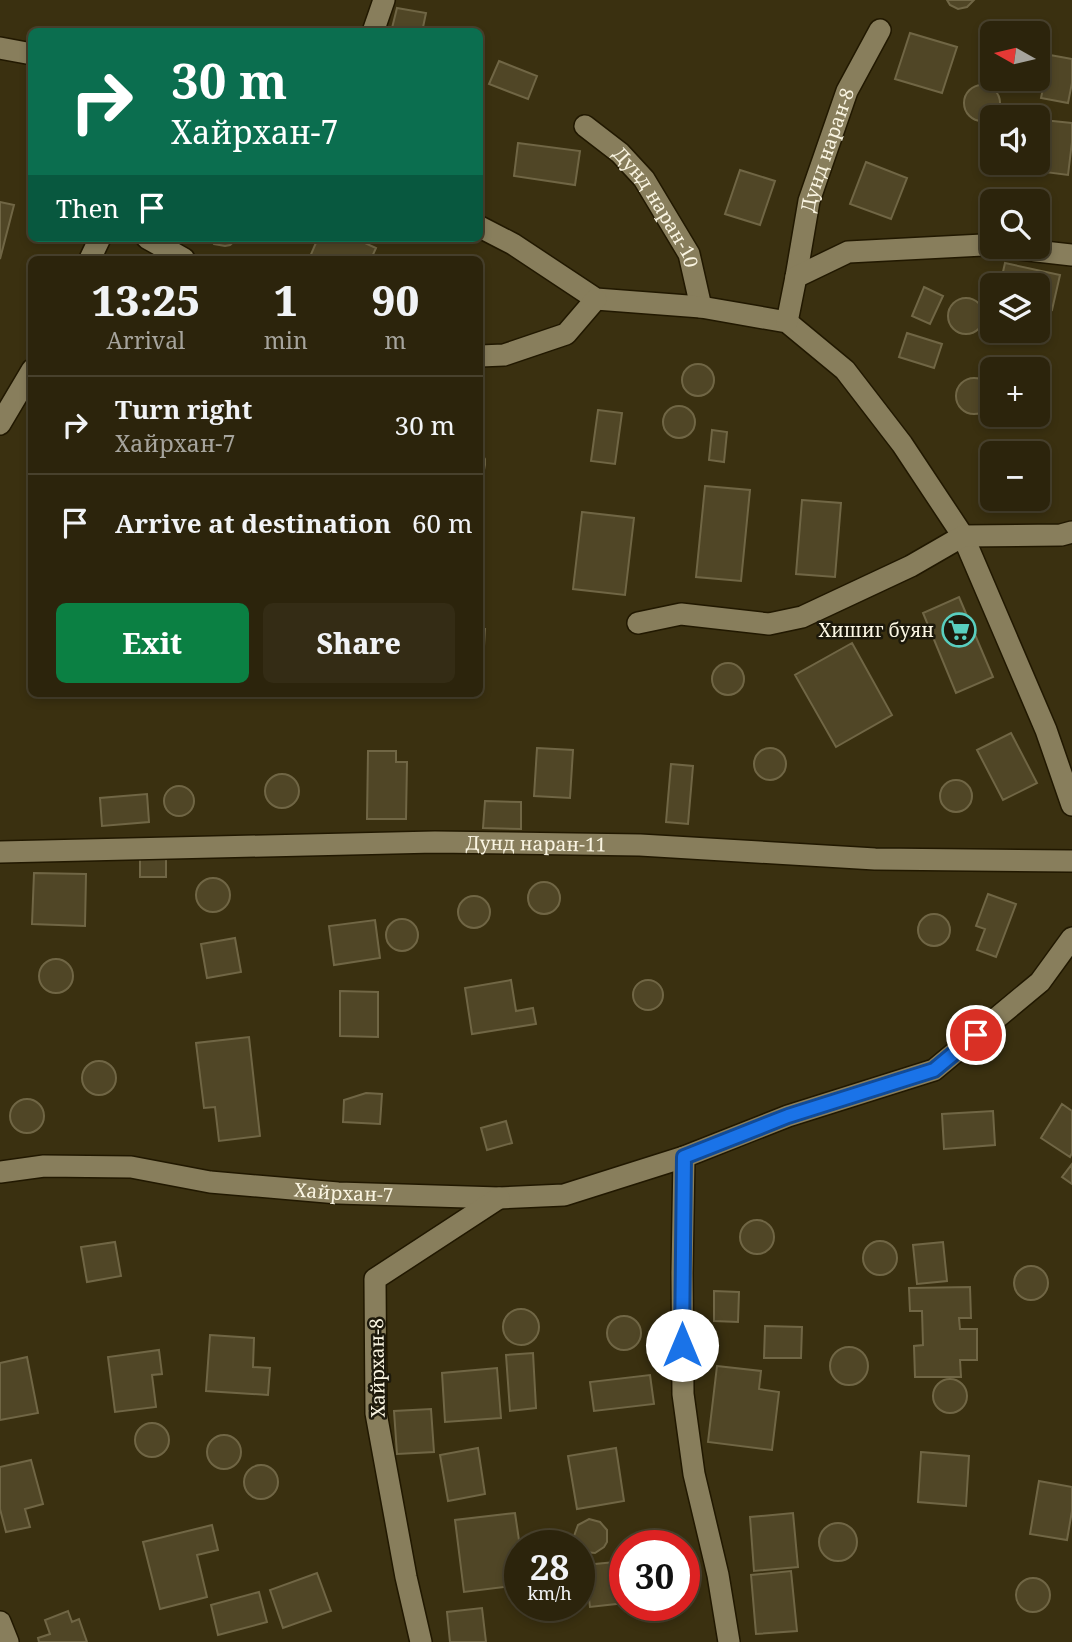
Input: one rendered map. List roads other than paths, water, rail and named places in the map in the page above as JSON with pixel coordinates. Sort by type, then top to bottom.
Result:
[{"type":"street","points":[[374,28],[384,0]]},
{"type":"street","name":"Дунд наран-8","points":[[787,322],[809,201],[847,91],[880,30]]},
{"type":"street","points":[[0,48],[28,53]]},
{"type":"street","name":"Дунд наран-10","points":[[584,126],[620,153],[644,179],[689,254],[701,307]]},
{"type":"street","points":[[483,229],[513,244],[596,299],[701,307],[787,322],[845,370],[902,444],[963,536],[1046,730],[1072,805]]},
{"type":"street","points":[[154,242],[179,256]]},
{"type":"street","points":[[796,276],[848,252],[980,245]]},
{"type":"street","points":[[1050,252],[1072,254]]},
{"type":"street","points":[[483,356],[504,355],[566,334],[596,299]]},
{"type":"street","points":[[0,424],[28,377]]},
{"type":"street","points":[[638,623],[681,614],[769,624],[802,617],[911,566],[963,536],[1061,535],[1072,532]]},
{"type":"street","name":"Дунд наран-11","points":[[0,852],[435,842],[640,845],[875,859],[1072,860]]},
{"type":"street","name":"Хайрхан-7","points":[[0,1172],[44,1166],[131,1167],[210,1182],[338,1193],[499,1198],[564,1195],[684,1157],[788,1116],[934,1070],[1040,982],[1072,938]]},
{"type":"street","points":[[684,1157],[682,1394],[694,1474],[718,1575],[729,1642]]},
{"type":"street","name":"Хайрхан-8","points":[[421,1642],[405,1577],[376,1413],[375,1279],[499,1198]]},
{"type":"street","points":[[0,1622],[8,1642]]},
{"type":"place","name":"Хишиг буян","points":[[959,630]]}]
